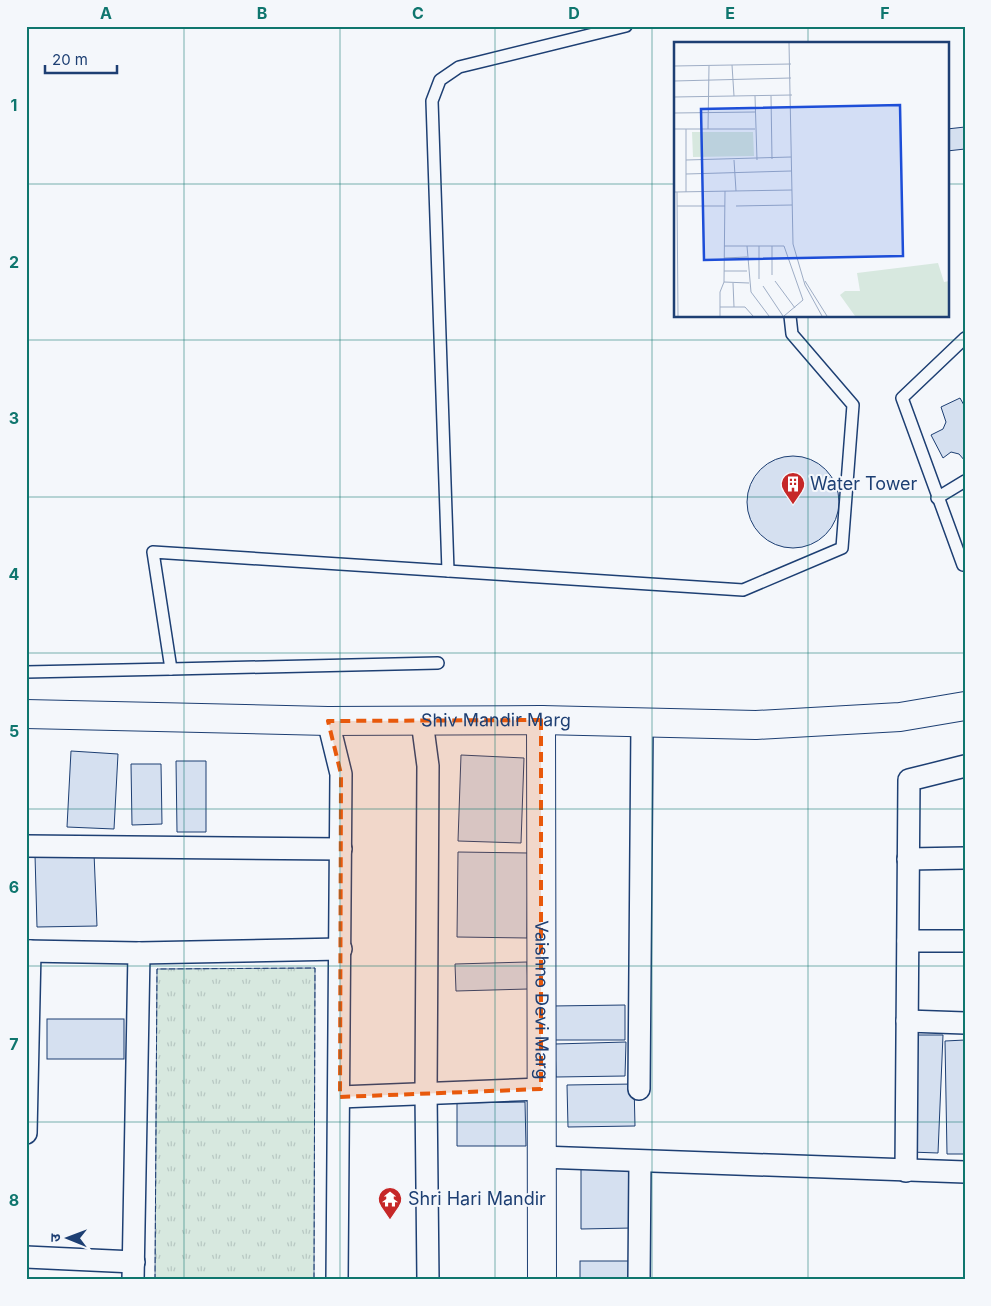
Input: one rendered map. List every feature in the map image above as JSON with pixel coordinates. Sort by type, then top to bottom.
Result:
[{"type":"street","name":"Shiv Mandir Marg","points":[[26,714],[328,721],[541,720],[756,725],[900,717],[965,706]]},
{"type":"street","name":"Vaishno Devi Marg","points":[[541,720],[542,1280]]},
{"type":"street","points":[[328,721],[341,774],[340,1097],[337,1280]]},
{"type":"street","points":[[422,721],[428,766],[426,1092],[428,1280]]},
{"type":"street","points":[[640,1089],[642,722]]},
{"type":"street","points":[[906,1171],[909,780],[965,766]]},
{"type":"street","points":[[26,846],[341,850]]},
{"type":"street","points":[[908,859],[965,858]]},
{"type":"street","points":[[908,941],[965,941]]},
{"type":"street","points":[[26,1134],[28,951],[139,953],[341,949]]},
{"type":"street","points":[[26,1258],[133,1271],[139,953]]},
{"type":"street","points":[[908,1021],[965,1023]]},
{"type":"street","points":[[340,1097],[426,1092],[541,1089]]},
{"type":"street","points":[[541,1157],[965,1172]]},
{"type":"street","points":[[639,1280],[640,1162]]},
{"type":"lane","points":[[448,571],[432,101],[440,80],[458,67],[626,26]]},
{"type":"lane","points":[[171,669],[153,552],[743,590],[842,548],[853,405],[792,334],[790,318]]},
{"type":"lane","points":[[965,338],[902,398],[937,498],[963,565],[965,564]]},
{"type":"lane","points":[[937,498],[965,480]]},
{"type":"lane","points":[[26,672],[438,663]]},
{"type":"highlighted area","points":[[541,720],[541,1089],[340,1097],[341,774],[328,721]]},
{"type":"green space","points":[[315,968],[314,1280],[155,1280],[157,969]]},
{"type":"building","points":[[965,127],[965,149],[948,151],[948,129]]},
{"type":"building","points":[[960,398],[965,407],[965,461],[959,454],[951,452],[943,458],[931,435],[943,429],[946,422],[941,407]]},
{"type":"building","name":"Water Tower","points":[[793,456],[810,460],[825,470],[835,485],[839,502],[835,519],[825,534],[810,544],[793,548],[776,544],[761,534],[751,519],[747,502],[751,485],[761,470],[776,460]]},
{"type":"building","points":[[71,751],[118,754],[114,829],[67,827]]},
{"type":"building","points":[[461,755],[524,758],[521,843],[458,841]]},
{"type":"building","points":[[176,761],[206,761],[206,832],[177,832]]},
{"type":"building","points":[[131,764],[161,764],[162,824],[132,825]]},
{"type":"building","points":[[458,852],[528,853],[527,938],[457,937]]},
{"type":"building","points":[[94,853],[97,926],[37,927],[35,855]]},
{"type":"building","points":[[527,962],[528,989],[456,991],[455,964]]},
{"type":"building","points":[[625,1005],[625,1040],[553,1040],[552,1006]]},
{"type":"building","points":[[47,1019],[124,1019],[124,1059],[47,1059]]},
{"type":"building","points":[[914,1035],[943,1035],[938,1153],[910,1152]]},
{"type":"building","points":[[965,1040],[965,1154],[947,1154],[945,1041]]},
{"type":"building","points":[[626,1042],[625,1076],[556,1077],[555,1044]]},
{"type":"building","points":[[634,1084],[635,1126],[568,1127],[567,1085]]},
{"type":"building","points":[[525,1102],[526,1146],[457,1146],[457,1103]]},
{"type":"building","points":[[581,1168],[632,1168],[632,1228],[581,1229]]},
{"type":"building","points":[[580,1261],[635,1261],[635,1280],[580,1280]]},
{"type":"fence","points":[[155,1280],[157,969],[315,968],[314,1280]]},
{"type":"place","name":"Water Tower","points":[[793,505]]},
{"type":"place","name":"Shri Hari Mandir","points":[[390,1220]]}]
